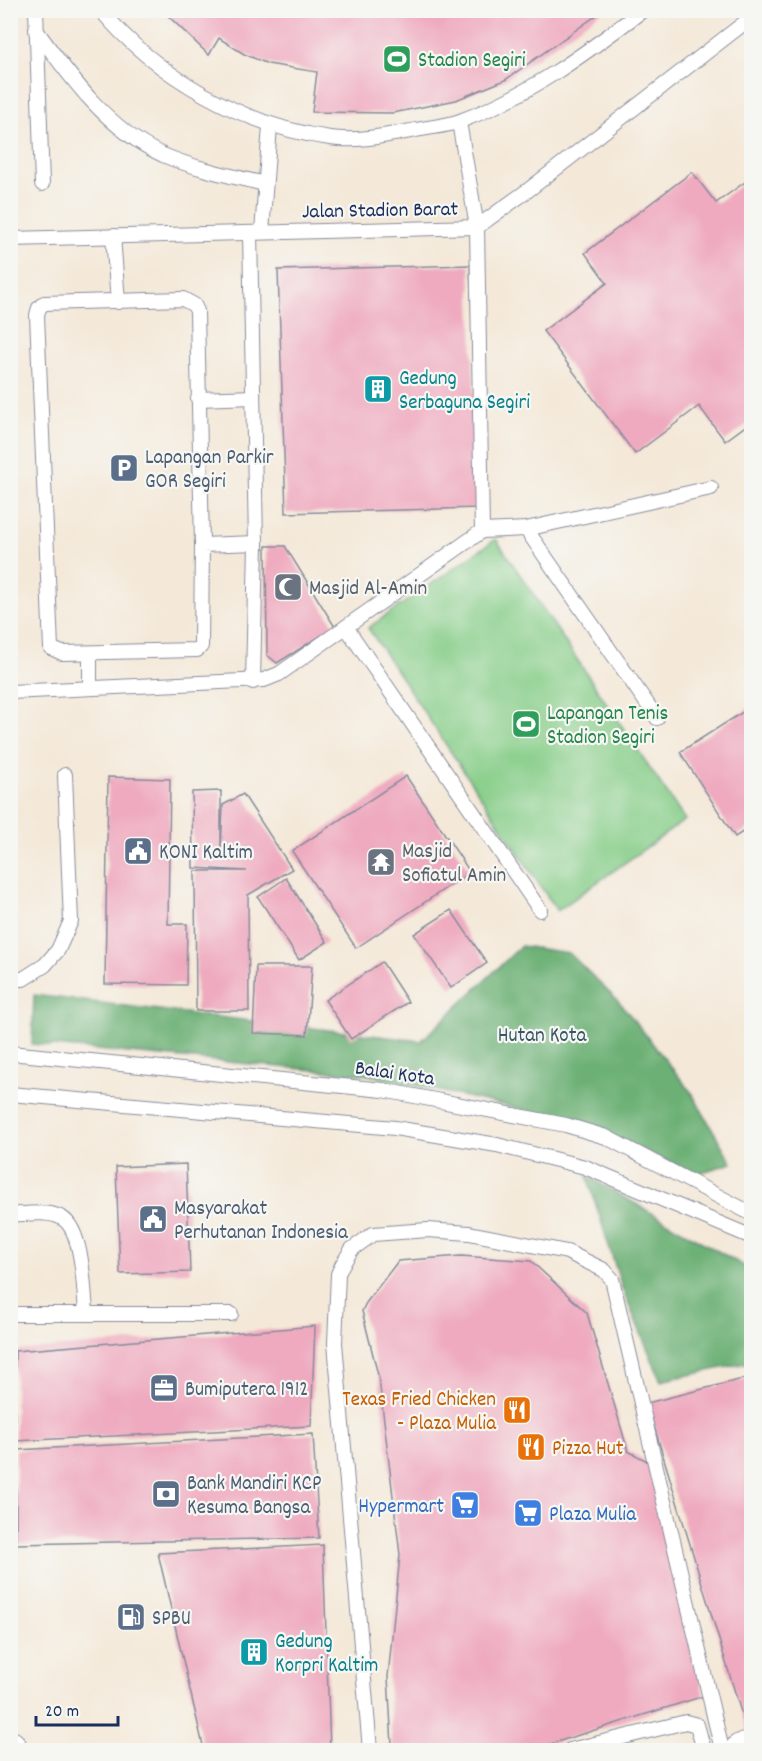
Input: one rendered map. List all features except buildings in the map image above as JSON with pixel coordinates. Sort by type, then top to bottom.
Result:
[{"type":"street","points":[[741,1750],[752,1748]]},
{"type":"lane","points":[[36,10],[42,184]]},
{"type":"lane","points":[[101,10],[118,32],[196,92],[270,126],[332,138],[382,137],[459,122],[523,92],[575,62],[643,10]]},
{"type":"lane","name":"Jalan Stadion Barat","points":[[10,239],[477,227],[752,17]]},
{"type":"lane","points":[[36,30],[73,82],[118,125],[162,154],[210,171],[266,184]]},
{"type":"lane","points":[[459,122],[477,227],[482,531]]},
{"type":"lane","points":[[253,682],[256,543],[253,397],[256,233],[266,184],[270,126]]},
{"type":"lane","points":[[113,236],[118,302]]},
{"type":"lane","points":[[183,299],[194,304],[196,311],[202,545],[201,646],[197,650],[56,652],[48,642],[39,308],[44,303],[118,302],[183,299]]},
{"type":"lane","points":[[198,399],[253,397]]},
{"type":"lane","points":[[10,692],[253,682],[279,674],[482,531],[526,530],[711,488]]},
{"type":"lane","points":[[526,530],[657,718]]},
{"type":"lane","points":[[202,545],[256,543]]},
{"type":"lane","points":[[346,627],[540,910]]},
{"type":"lane","points":[[90,653],[90,688]]},
{"type":"lane","points":[[10,979],[23,979],[45,965],[58,950],[70,921],[65,775]]},
{"type":"lane","name":"Balai Kota","points":[[10,1053],[383,1090],[566,1125],[606,1137],[752,1214]]},
{"type":"lane","points":[[10,1095],[394,1128],[497,1145],[585,1167],[752,1237]]},
{"type":"lane","points":[[10,1215],[54,1215],[63,1218],[70,1226],[80,1254],[86,1312]]},
{"type":"lane","points":[[370,1750],[335,1343],[338,1274],[352,1249],[374,1234],[428,1230],[469,1233],[567,1252],[604,1270],[612,1280],[722,1750]]},
{"type":"lane","points":[[10,1314],[86,1312],[231,1314]]},
{"type":"lane","points":[[570,1750],[686,1722],[697,1725],[704,1750]]},
{"type":"green space","name":"Lapangan Tenis Stadion Segiri","points":[[496,539],[685,820],[557,911],[368,628]]},
{"type":"green space","name":"Hutan Kota","points":[[521,946],[569,953],[622,1005],[691,1092],[732,1163],[696,1174],[579,1122],[368,1075],[32,1044],[34,995],[421,1041]]},
{"type":"green space","points":[[587,1176],[751,1270],[751,1362],[661,1381],[623,1291]]},
{"type":"place","name":"Stadion Segiri","points":[[397,59]]},
{"type":"place","name":"Gedung Serbaguna Segiri","points":[[378,389]]},
{"type":"place","name":"Lapangan Parkir GOR Segiri","points":[[124,468]]},
{"type":"place","name":"Masjid Al-Amin","points":[[288,587]]},
{"type":"place","name":"Lapangan Tenis Stadion Segiri","points":[[526,724]]},
{"type":"place","name":"KONI Kaltim","points":[[138,851]]},
{"type":"place","name":"Masjid Sofiatul Amin","points":[[381,862]]},
{"type":"place","name":"Masyarakat Perhutanan Indonesia","points":[[153,1219]]},
{"type":"place","name":"Bumiputera 1912","points":[[164,1388]]},
{"type":"place","name":"Texas Fried Chicken - Plaza Mulia","points":[[517,1410]]},
{"type":"place","name":"Pizza Hut","points":[[531,1447]]},
{"type":"place","name":"Bank Mandiri KCP Kesuma Bangsa","points":[[166,1494]]},
{"type":"place","name":"Hypermart","points":[[465,1505]]},
{"type":"place","name":"Plaza Mulia","points":[[528,1513]]},
{"type":"place","name":"SPBU","points":[[131,1617]]},
{"type":"place","name":"Gedung Korpri Kaltim","points":[[254,1652]]}]
